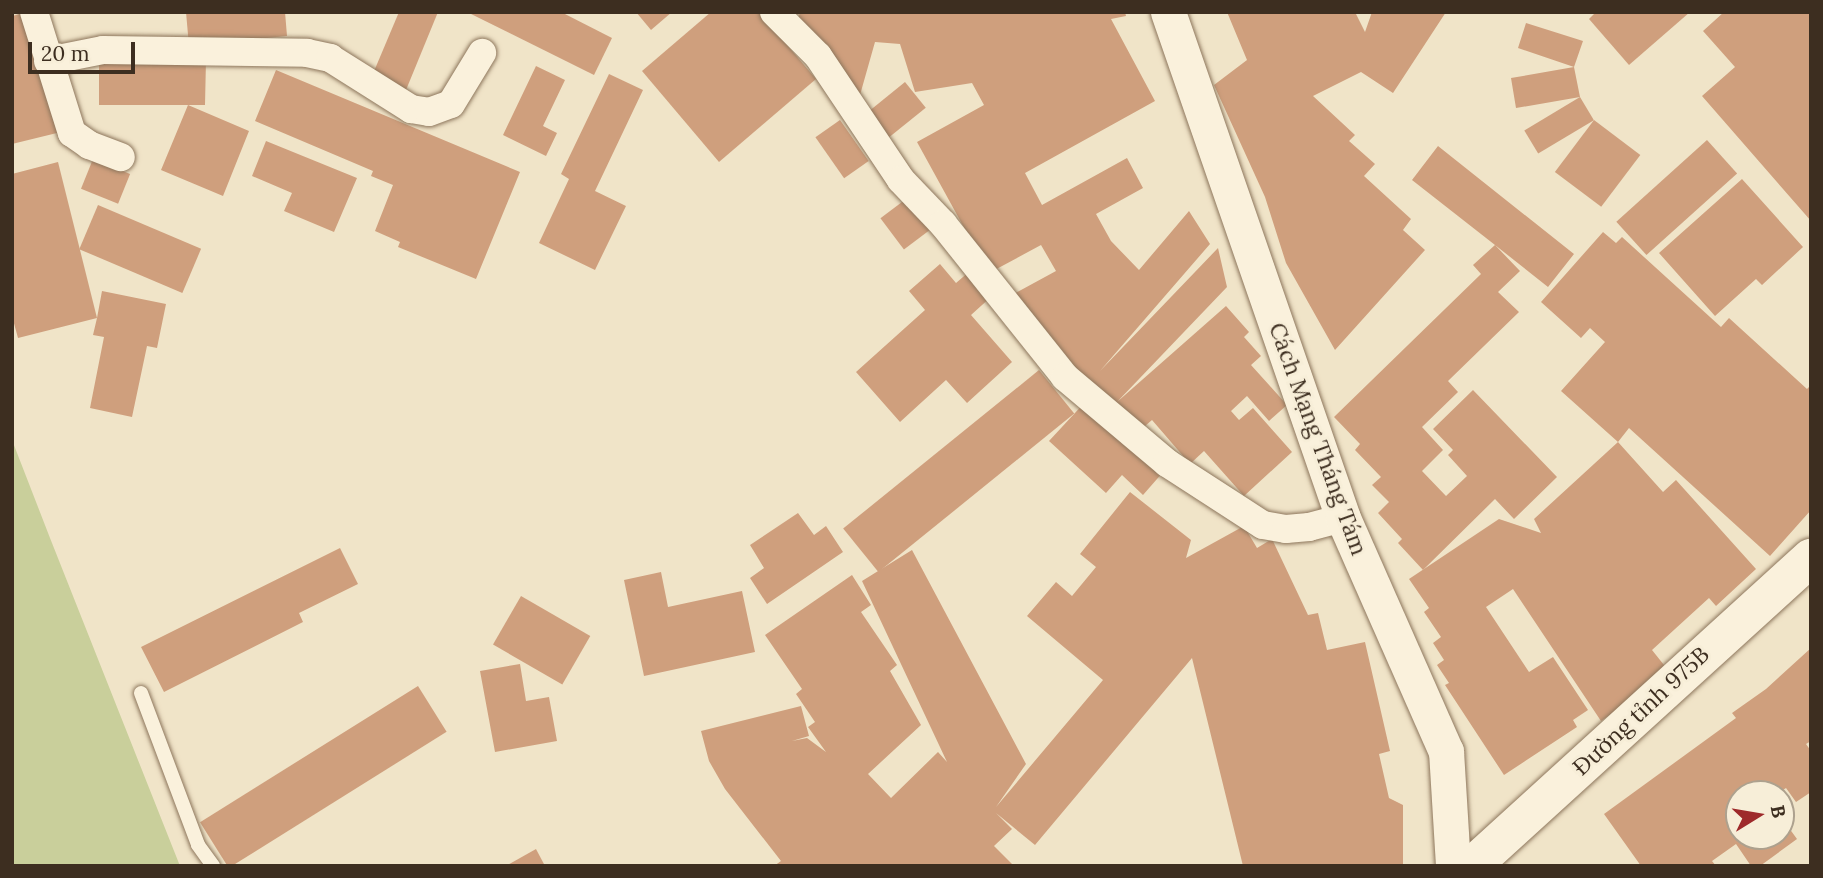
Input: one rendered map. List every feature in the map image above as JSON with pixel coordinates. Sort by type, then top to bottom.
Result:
[{"type":"main road","name":"Đường tỉnh 975B","points":[[1472,866],[1811,558]]},
{"type":"street","points":[[34,12],[72,133],[89,145],[121,157]]},
{"type":"street","points":[[774,12],[818,56],[901,180],[943,225],[1065,377],[1167,463],[1263,525],[1286,529],[1309,527],[1343,518]]},
{"type":"street","name":"Cách Mạng Tháng Tám","points":[[1168,12],[1343,518],[1446,751],[1453,866]]},
{"type":"street","points":[[48,61],[103,50],[307,52],[330,58],[411,109],[429,111],[451,104],[482,53]]},
{"type":"lane","points":[[141,693],[198,845],[213,866]]},
{"type":"green space","points":[[12,440],[50,538],[180,866],[12,866]]},
{"type":"building","points":[[186,12],[285,12],[287,36],[189,46]]},
{"type":"building","points":[[399,12],[438,12],[406,90],[372,76]]},
{"type":"building","points":[[467,12],[561,12],[612,38],[594,75]]},
{"type":"building","points":[[636,12],[672,12],[651,30]]},
{"type":"building","points":[[711,12],[759,12],[816,79],[719,162],[642,71]]},
{"type":"building","points":[[800,12],[1125,12],[1126,16],[1111,19],[1155,101],[1025,173],[1042,205],[1127,158],[1143,188],[1096,214],[1111,241],[1139,270],[1189,211],[1210,244],[1100,371],[1218,248],[1227,287],[1117,402],[1226,306],[1249,332],[1244,337],[1261,356],[1251,365],[1287,405],[1269,421],[1247,396],[1231,411],[1239,420],[1253,408],[1292,452],[1244,496],[1204,451],[1190,464],[1152,420],[1138,432],[1062,359],[1012,295],[1056,271],[1041,245],[989,273],[917,142],[984,105],[972,83],[915,92],[900,44],[875,42],[860,95],[796,29]]},
{"type":"building","points":[[1227,12],[1355,12],[1365,32],[1372,12],[1446,12],[1393,93],[1361,72],[1313,96],[1355,135],[1349,141],[1375,164],[1364,176],[1411,219],[1403,230],[1425,250],[1335,350],[1286,263],[1265,197],[1214,85],[1247,60]]},
{"type":"building","points":[[1596,12],[1690,12],[1629,65],[1589,19]]},
{"type":"building","points":[[1724,12],[1811,12],[1811,221],[1702,96],[1735,67],[1703,31]]},
{"type":"building","points":[[24,13],[61,132],[12,144],[12,16]]},
{"type":"building","points":[[1526,23],[1583,41],[1574,67],[1518,48]]},
{"type":"building","points":[[99,60],[206,60],[205,105],[99,105]]},
{"type":"building","points":[[536,66],[565,80],[543,126],[557,133],[546,156],[503,135]]},
{"type":"building","points":[[1574,67],[1580,97],[1516,108],[1511,78]]},
{"type":"building","points":[[276,70],[520,172],[476,279],[398,247],[400,242],[375,231],[393,185],[371,176],[373,171],[255,121]]},
{"type":"building","points":[[609,74],[643,90],[595,191],[626,206],[595,270],[539,243],[569,179],[561,174]]},
{"type":"building","points":[[905,82],[926,108],[887,139],[866,113]]},
{"type":"building","points":[[1580,97],[1594,120],[1538,154],[1524,130]]},
{"type":"building","points":[[188,105],[249,131],[223,196],[161,170]]},
{"type":"building","points":[[840,120],[869,161],[844,178],[815,137]]},
{"type":"building","points":[[1594,120],[1640,155],[1601,207],[1555,172]]},
{"type":"building","points":[[1707,140],[1737,173],[1646,255],[1616,222]]},
{"type":"building","points":[[266,141],[357,178],[334,232],[284,211],[292,193],[252,176]]},
{"type":"building","points":[[1438,146],[1574,254],[1548,287],[1412,180]]},
{"type":"building","points":[[93,159],[130,174],[118,204],[81,189]]},
{"type":"building","points":[[58,162],[97,318],[18,338],[12,316],[12,174]]},
{"type":"building","points":[[1742,179],[1803,247],[1762,285],[1756,279],[1715,316],[1659,253]]},
{"type":"building","points":[[906,199],[929,230],[904,249],[880,218]]},
{"type":"building","points":[[98,205],[201,249],[182,293],[79,249]]},
{"type":"building","points":[[1603,232],[1616,243],[1622,237],[1721,327],[1729,318],[1807,389],[1811,385],[1811,510],[1770,556],[1629,428],[1618,442],[1561,391],[1605,342],[1590,328],[1581,338],[1541,302]]},
{"type":"building","points":[[1495,245],[1520,271],[1498,292],[1519,312],[1448,381],[1458,392],[1422,427],[1443,450],[1422,471],[1446,496],[1467,476],[1448,455],[1453,450],[1433,429],[1473,390],[1557,477],[1514,519],[1495,499],[1423,570],[1398,543],[1402,539],[1378,513],[1389,502],[1372,485],[1381,477],[1355,450],[1360,444],[1334,417],[1481,274],[1473,265]]},
{"type":"building","points":[[940,264],[956,283],[970,271],[992,296],[971,315],[1012,362],[967,403],[946,380],[900,422],[856,372],[925,310],[909,291]]},
{"type":"building","points":[[102,291],[166,304],[157,348],[147,346],[132,417],[90,408],[104,337],[93,335]]},
{"type":"building","points":[[1039,370],[1074,414],[878,572],[843,529]]},
{"type":"building","points":[[1087,400],[1164,471],[1143,495],[1122,475],[1106,493],[1049,441]]},
{"type":"building","points":[[1618,442],[1663,492],[1676,480],[1756,569],[1716,606],[1709,598],[1652,650],[1668,670],[1645,691],[1601,721],[1513,589],[1486,607],[1529,672],[1553,657],[1588,710],[1573,720],[1577,727],[1504,775],[1445,685],[1449,683],[1437,665],[1444,660],[1433,643],[1441,637],[1424,612],[1429,608],[1409,579],[1499,519],[1541,533],[1534,519]]},
{"type":"building","points":[[1130,492],[1191,540],[1186,558],[1244,526],[1257,548],[1272,539],[1308,615],[1318,613],[1327,650],[1365,642],[1390,751],[1379,754],[1389,798],[1403,805],[1403,866],[1243,866],[1192,658],[1035,845],[996,813],[1012,829],[994,846],[1014,866],[774,866],[781,861],[725,789],[709,761],[701,731],[801,706],[809,736],[792,741],[807,738],[826,752],[808,727],[815,722],[796,694],[802,689],[765,635],[852,575],[871,605],[861,612],[897,665],[890,671],[921,725],[868,774],[891,798],[938,752],[947,762],[862,581],[912,550],[1026,764],[996,807],[1103,680],[1027,616],[1056,582],[1072,596],[1096,567],[1080,554]]},
{"type":"building","points":[[798,513],[814,535],[826,526],[843,552],[767,604],[750,578],[764,568],[750,545]]},
{"type":"building","points":[[340,548],[358,584],[299,613],[303,622],[164,692],[141,647]]},
{"type":"building","points":[[661,572],[668,607],[742,591],[755,652],[644,676],[624,580]]},
{"type":"building","points":[[521,596],[590,636],[562,684],[493,644]]},
{"type":"building","points":[[1811,648],[1811,741],[1806,744],[1811,751],[1811,792],[1796,802],[1795,780],[1725,780],[1725,850],[1728,850],[1712,861],[1716,866],[1641,866],[1604,814],[1736,718],[1732,713],[1766,689]]},
{"type":"building","points":[[520,664],[526,701],[549,697],[557,741],[495,752],[480,671]]},
{"type":"building","points":[[418,686],[447,732],[232,866],[227,866],[200,822]]},
{"type":"building","points":[[536,849],[545,866],[506,866]]},
{"type":"building","points":[[1740,850],[1782,850],[1760,866],[1751,866]]}]
